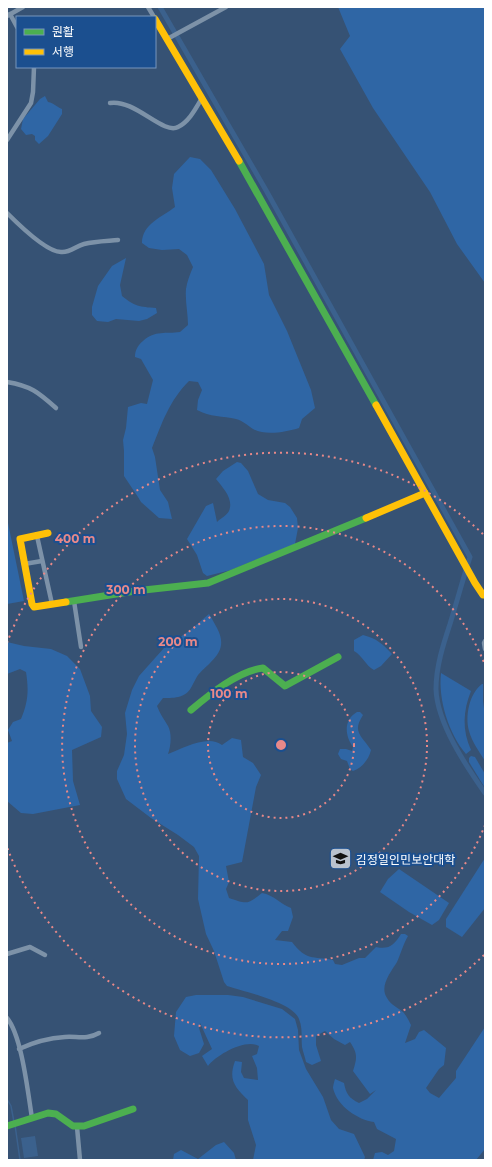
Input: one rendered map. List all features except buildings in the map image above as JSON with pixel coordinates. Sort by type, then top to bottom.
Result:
[{"type":"street","points":[[16,26],[9,15],[23,7]]},
{"type":"street","points":[[148,7],[153,16]]},
{"type":"street","points":[[168,39],[226,7]]},
{"type":"street","points":[[156,21],[253,184],[470,574],[484,596]]},
{"type":"street","points":[[7,140],[31,103],[34,68]]},
{"type":"street","points":[[110,103],[119,103],[129,106],[165,127],[174,129],[182,125],[202,98]]},
{"type":"street","points":[[7,213],[47,247],[56,251],[63,252],[86,243],[118,240]]},
{"type":"street","points":[[7,382],[27,386],[39,392],[56,408]]},
{"type":"street","points":[[48,533],[20,539],[32,604],[34,607],[135,591],[208,583],[425,493]]},
{"type":"street","points":[[37,536],[52,604]]},
{"type":"street","points":[[24,564],[42,561]]},
{"type":"street","points":[[74,601],[81,647]]},
{"type":"street","points":[[485,641],[485,649]]},
{"type":"street","points":[[191,710],[206,698],[253,669],[263,668],[283,684],[288,685],[338,657]]},
{"type":"street","points":[[7,954],[30,947],[45,955]]},
{"type":"street","points":[[7,1018],[13,1028],[19,1049],[32,1118]]},
{"type":"street","points":[[19,1049],[47,1039],[93,1037],[99,1033]]},
{"type":"street","points":[[7,1126],[52,1113],[77,1127],[133,1109]]},
{"type":"street","points":[[77,1127],[80,1160]]},
{"type":"shaded area","points":[[338,7],[485,7],[485,283],[457,244],[430,192],[373,108],[340,49],[350,36]]},
{"type":"shaded area","points":[[45,96],[48,102],[62,109],[62,114],[48,136],[39,144],[35,140],[35,136],[32,134],[26,135],[21,129],[23,119],[40,99]]},
{"type":"shaded area","points":[[190,157],[200,159],[211,170],[235,209],[264,264],[269,295],[287,331],[311,390],[315,408],[302,419],[299,428],[269,433],[258,431],[236,419],[212,415],[197,410],[198,400],[202,390],[198,382],[189,381],[171,404],[152,448],[155,457],[160,490],[168,502],[172,519],[159,518],[141,502],[124,476],[123,440],[128,407],[141,403],[147,404],[153,380],[141,359],[135,357],[137,348],[143,341],[152,335],[180,332],[188,325],[186,289],[193,267],[187,255],[179,249],[162,250],[149,248],[142,243],[145,231],[149,226],[175,207],[172,188],[174,174]]},
{"type":"shaded area","points":[[126,258],[120,285],[122,296],[130,302],[138,305],[156,308],[157,313],[147,319],[139,321],[116,319],[108,322],[97,321],[92,315],[92,307],[98,286],[112,266]]},
{"type":"shaded area","points":[[237,462],[241,463],[248,471],[258,494],[268,500],[285,503],[290,507],[297,518],[298,528],[295,544],[231,570],[207,576],[203,573],[197,555],[187,539],[206,506],[213,503],[217,522],[229,511],[229,498],[225,490],[216,479],[223,471]]},
{"type":"shaded area","points":[[7,518],[24,601],[7,604]]},
{"type":"shaded area","points":[[209,614],[220,636],[221,643],[218,654],[198,675],[187,693],[176,697],[163,698],[157,706],[168,726],[171,736],[168,754],[203,741],[216,742],[222,745],[232,738],[241,740],[243,757],[253,763],[261,775],[256,787],[242,862],[226,866],[229,882],[226,889],[229,898],[247,902],[253,900],[262,893],[291,908],[293,917],[288,931],[282,931],[275,940],[292,942],[306,955],[315,958],[333,960],[335,964],[342,965],[359,958],[365,958],[376,947],[384,948],[391,946],[401,934],[408,936],[397,962],[387,979],[384,989],[390,1002],[404,1013],[411,1025],[405,1043],[415,1039],[419,1032],[424,1030],[446,1048],[444,1065],[439,1069],[426,1088],[430,1093],[439,1098],[456,1078],[456,1071],[485,1027],[485,1149],[476,1160],[373,1160],[375,1153],[382,1152],[388,1155],[394,1151],[396,1139],[377,1129],[374,1122],[361,1118],[349,1111],[335,1095],[333,1088],[335,1079],[344,1083],[348,1095],[359,1103],[367,1099],[376,1090],[370,1094],[353,1071],[356,1056],[350,1042],[345,1045],[334,1039],[325,1031],[316,1036],[316,1045],[321,1061],[312,1065],[306,1062],[302,1047],[300,1023],[295,1013],[268,998],[227,986],[224,982],[214,951],[206,934],[198,899],[199,856],[194,847],[126,799],[117,779],[117,771],[124,755],[127,734],[125,713],[132,690],[139,676],[164,648],[189,631]]},
{"type":"shaded area","points":[[363,635],[379,642],[392,654],[381,666],[374,670],[368,666],[360,655],[354,651],[354,640]]},
{"type":"shaded area","points":[[7,642],[24,646],[51,649],[67,656],[80,669],[90,696],[91,711],[102,727],[101,737],[72,750],[73,781],[80,805],[33,814],[21,813],[7,801],[7,743],[12,741],[8,730],[13,722],[21,719],[28,691],[26,672],[20,669],[7,674]]},
{"type":"shaded area","points":[[441,673],[471,691],[466,706],[465,728],[471,750],[466,754],[454,737],[446,716],[441,694]]},
{"type":"shaded area","points":[[482,684],[485,716],[485,761],[470,735],[468,725],[468,712],[471,699]]},
{"type":"shaded area","points":[[360,712],[363,715],[358,726],[359,733],[371,750],[365,763],[353,771],[350,769],[347,761],[341,759],[338,754],[340,749],[352,751],[353,747],[348,738],[347,724],[352,715]]},
{"type":"shaded area","points":[[471,756],[475,757],[485,774],[485,788],[469,762],[469,758]]},
{"type":"shaded area","points":[[485,858],[485,908],[462,937],[446,927],[446,919]]},
{"type":"shaded area","points":[[399,869],[449,903],[439,920],[432,925],[409,912],[380,892],[388,879]]},
{"type":"shaded area","points":[[196,995],[228,995],[243,997],[282,1009],[295,1019],[298,1030],[299,1050],[306,1069],[323,1097],[331,1120],[339,1129],[354,1134],[365,1157],[364,1160],[253,1160],[256,1145],[248,1120],[248,1100],[236,1087],[232,1073],[235,1061],[242,1062],[241,1072],[244,1078],[258,1080],[257,1068],[252,1056],[257,1054],[259,1046],[247,1044],[239,1046],[224,1053],[208,1066],[202,1056],[212,1049],[200,1023],[199,1028],[204,1044],[199,1053],[190,1056],[180,1050],[174,1036],[176,1012],[186,997]]},
{"type":"shaded area","points":[[35,1136],[38,1156],[24,1158],[21,1138]]},
{"type":"shaded area","points":[[224,1142],[234,1153],[236,1160],[173,1160],[174,1154],[181,1150],[198,1159],[216,1145]]},
{"type":"waterway","points":[[160,7],[267,192],[470,557],[440,656],[436,689],[441,716],[447,730],[461,757],[485,793]]},
{"type":"waterway","points":[[7,1099],[11,1106],[14,1122]]},
{"type":"waterway","points":[[15,1125],[20,1160]]},
{"type":"traffic: fast","points":[[239,161],[376,405]]},
{"type":"traffic: fast","points":[[66,602],[135,591],[208,583],[366,518]]},
{"type":"traffic: fast","points":[[191,710],[234,678],[254,670],[263,668],[285,686],[338,657]]},
{"type":"traffic: fast","points":[[7,1126],[48,1113],[56,1114],[73,1126],[84,1126],[133,1109]]},
{"type":"traffic: slow","points":[[156,21],[239,161]]},
{"type":"traffic: slow","points":[[376,405],[475,583],[483,595],[485,595]]},
{"type":"traffic: slow","points":[[366,518],[425,493]]},
{"type":"traffic: slow","points":[[48,533],[20,539],[32,604],[34,607],[66,602]]},
{"type":"place","name":"김정일인민보안대학","points":[[340,859]]}]
